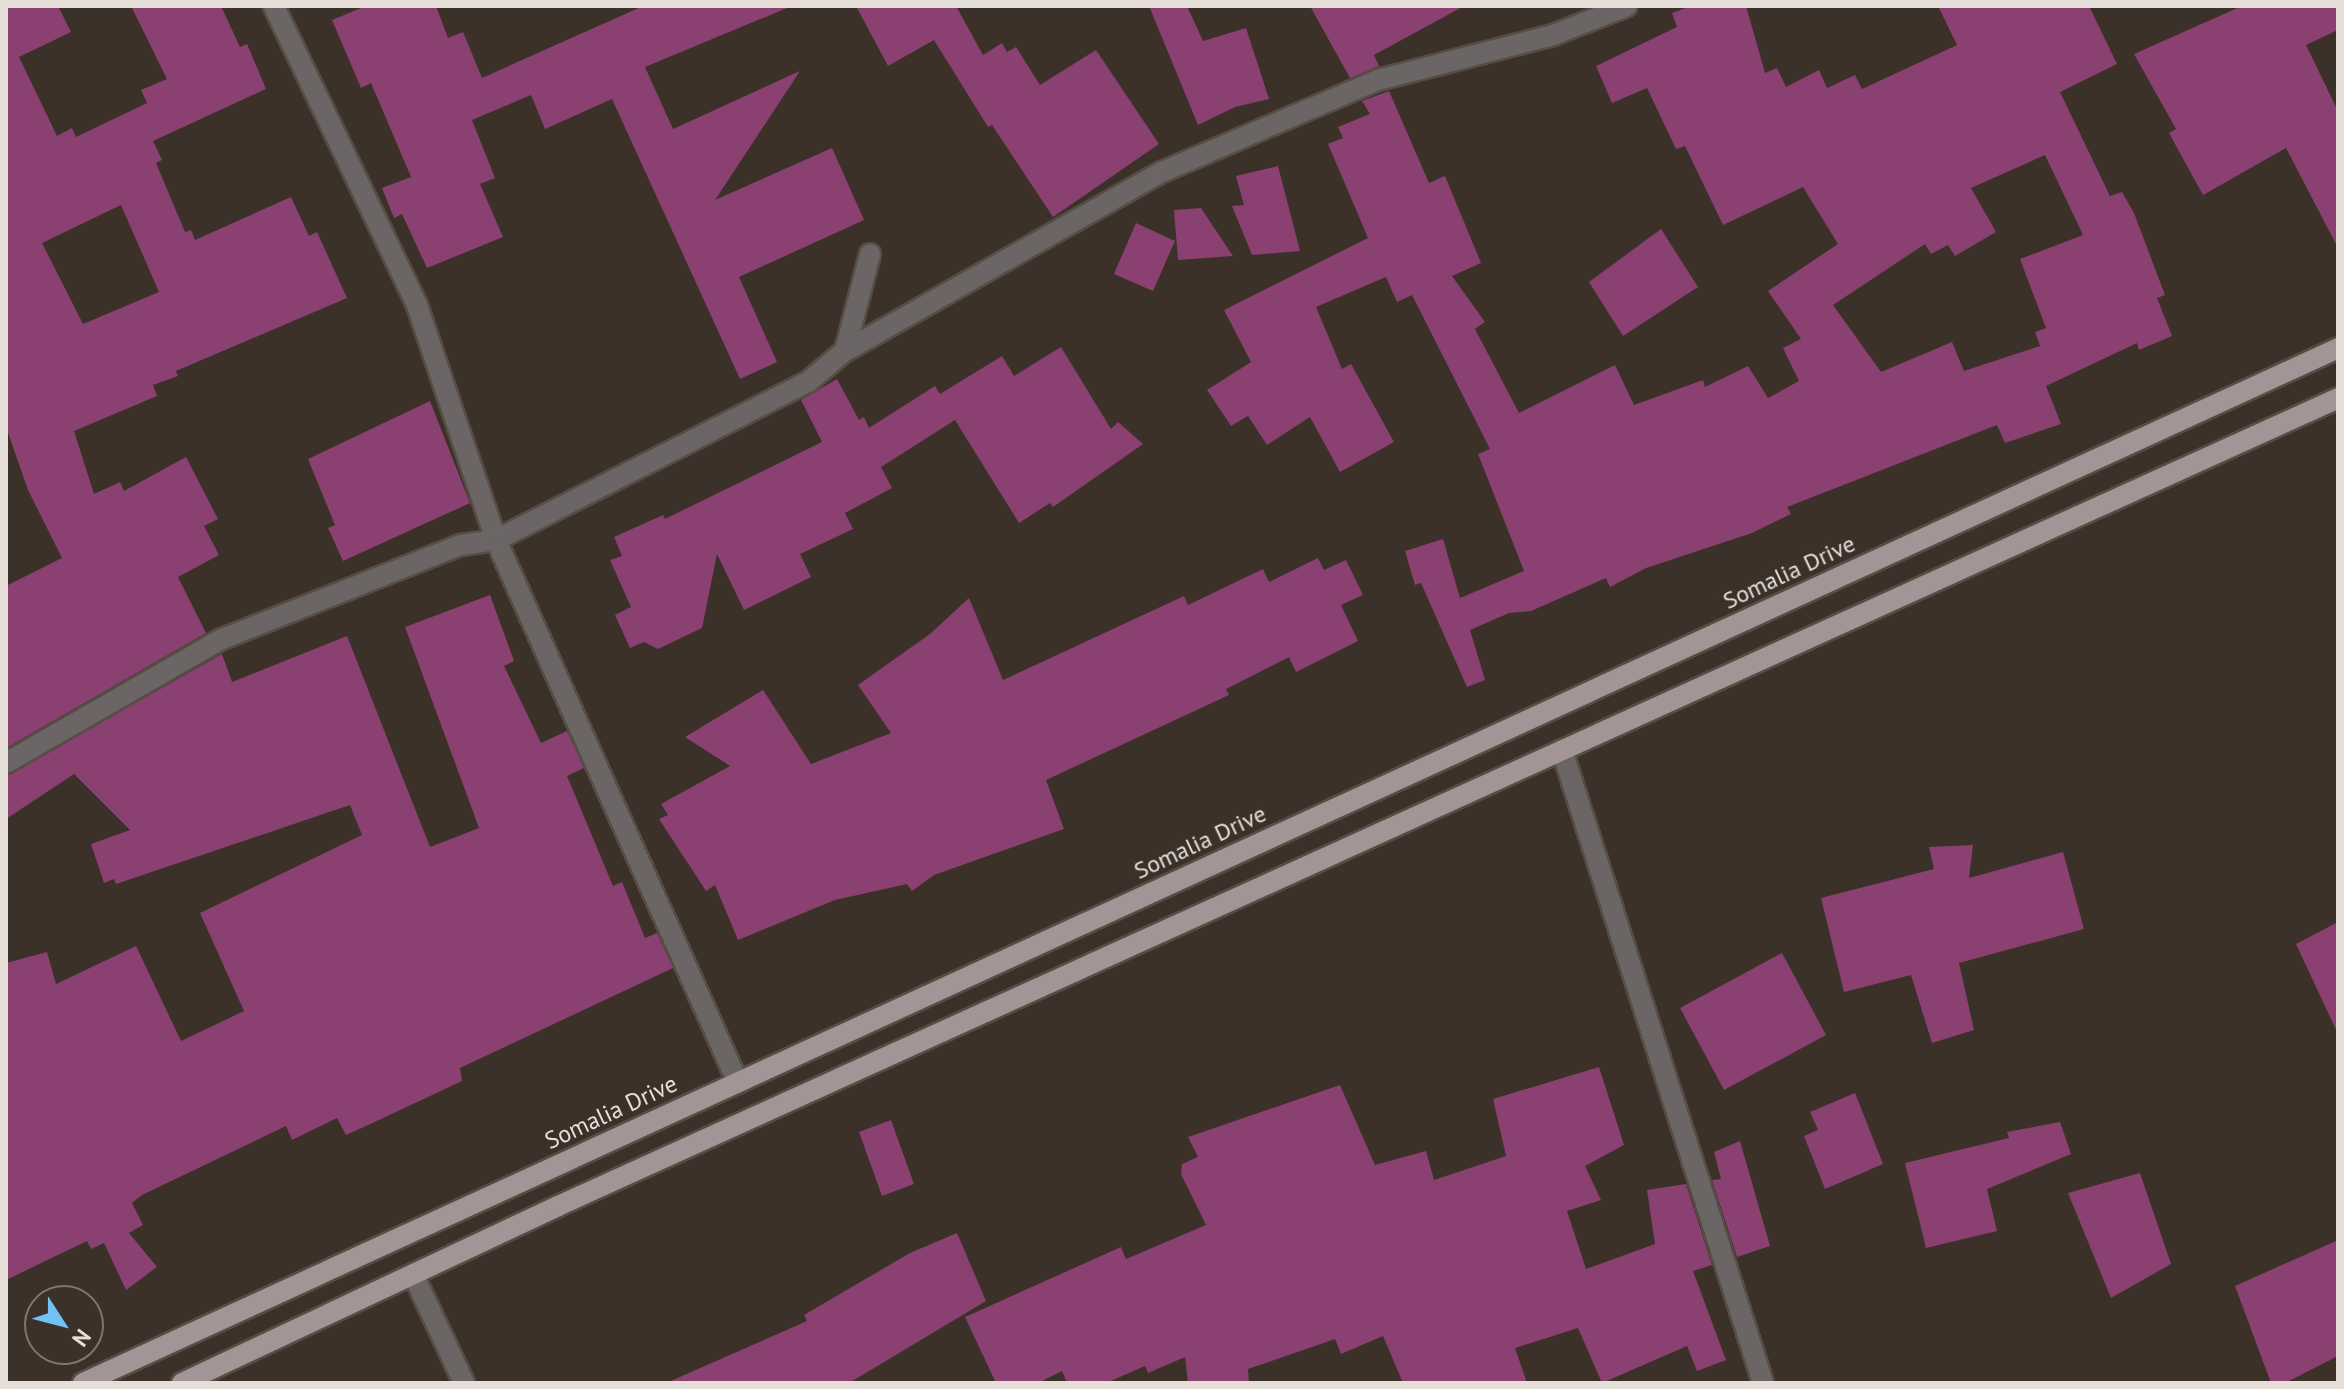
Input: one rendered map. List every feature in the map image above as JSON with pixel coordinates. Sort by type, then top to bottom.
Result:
[{"type":"main road","name":"Somalia Drive","points":[[83,1383],[2338,348]]},
{"type":"main road","points":[[182,1383],[413,1274],[2338,398]]},
{"type":"street","points":[[274,6],[417,305],[496,540],[738,1083]]},
{"type":"street","points":[[6,763],[222,639],[461,545],[496,540],[808,382],[845,351],[1162,172],[1378,80],[1553,35],[1627,6]]},
{"type":"street","points":[[845,351],[870,254]]},
{"type":"street","points":[[1562,750],[1763,1383]]},
{"type":"street","points":[[413,1274],[464,1383]]},
{"type":"building","points":[[6,6],[58,6],[71,32],[19,57],[57,136],[72,128],[76,137],[147,103],[141,90],[167,79],[131,6],[221,6],[240,47],[247,44],[266,89],[153,141],[162,160],[156,163],[185,232],[191,230],[195,240],[291,197],[309,236],[317,232],[347,298],[176,371],[178,376],[153,385],[157,396],[74,431],[94,494],[120,482],[124,491],[186,457],[218,519],[204,526],[219,555],[178,577],[206,633],[6,748],[6,586],[62,558],[28,490],[6,427]],"holes":[[[121,205],[159,292],[83,324],[42,243]]]},
{"type":"building","points":[[366,6],[436,6],[448,38],[463,32],[482,78],[643,6],[792,6],[645,67],[673,129],[800,71],[715,200],[832,148],[864,220],[739,277],[777,362],[740,379],[612,99],[545,129],[531,95],[472,120],[495,178],[480,184],[503,237],[427,268],[402,214],[394,218],[382,188],[411,177],[371,83],[361,88],[332,20]]},
{"type":"building","points":[[856,6],[956,6],[983,55],[1002,43],[1007,52],[1016,47],[1040,85],[1096,50],[1159,144],[1053,217],[992,125],[988,127],[934,40],[888,66]]},
{"type":"building","points":[[1149,6],[1187,6],[1203,41],[1246,28],[1269,99],[1235,107],[1198,125]]},
{"type":"building","points":[[1310,6],[1464,6],[1374,55],[1379,66],[1350,78]]},
{"type":"building","points":[[1691,6],[1746,6],[1765,73],[1777,68],[1786,87],[1819,70],[1827,88],[1855,75],[1862,89],[1957,45],[1938,6],[2089,6],[2117,64],[2060,92],[2110,196],[2122,192],[2134,213],[2165,295],[2157,298],[2172,336],[2139,350],[2137,343],[2046,386],[2061,424],[2005,443],[1997,425],[1787,507],[1791,514],[1752,533],[1646,568],[1610,587],[1606,578],[1531,611],[1509,613],[1470,630],[1485,680],[1467,687],[1421,583],[1415,585],[1405,551],[1443,539],[1460,598],[1524,571],[1478,454],[1490,449],[1412,295],[1397,302],[1386,277],[1316,307],[1342,369],[1351,364],[1394,442],[1340,472],[1310,417],[1267,445],[1248,416],[1231,426],[1207,390],[1251,362],[1224,310],[1368,238],[1328,144],[1343,138],[1338,127],[1370,114],[1362,101],[1389,91],[1429,183],[1445,176],[1481,263],[1452,276],[1485,322],[1475,329],[1519,413],[1615,365],[1634,405],[1703,380],[1705,387],[1748,366],[1768,398],[1799,381],[1783,348],[1801,339],[1768,291],[1838,244],[1803,187],[1723,225],[1685,146],[1676,149],[1647,88],[1612,103],[1596,66],[1677,27],[1672,13]],"holes":[[[2045,155],[2083,235],[2020,259],[2046,328],[2035,332],[2040,346],[1964,371],[1952,342],[1881,372],[1833,305],[1925,244],[1931,254],[1948,245],[1955,256],[1996,232],[1971,188]]]},
{"type":"building","points":[[2242,6],[2338,6],[2338,30],[2306,45],[2338,111],[2338,248],[2286,148],[2203,195],[2169,133],[2176,129],[2134,54]]},
{"type":"building","points":[[1278,166],[1300,251],[1252,255],[1232,206],[1244,205],[1236,176]]},
{"type":"building","points":[[1201,208],[1233,256],[1178,260],[1174,210]]},
{"type":"building","points":[[1136,223],[1175,241],[1153,291],[1114,274]]},
{"type":"building","points":[[1661,229],[1698,287],[1623,336],[1589,282]]},
{"type":"building","points":[[1061,347],[1111,429],[1118,422],[1143,444],[1053,507],[1050,503],[1019,523],[955,420],[881,467],[892,488],[845,513],[853,529],[800,554],[811,577],[744,610],[717,554],[702,628],[658,649],[644,642],[630,648],[615,615],[631,607],[610,560],[622,556],[614,537],[663,515],[665,519],[822,442],[801,400],[837,379],[859,420],[864,417],[869,428],[935,386],[940,394],[1002,356],[1014,376]]},
{"type":"building","points":[[430,401],[470,503],[343,561],[328,528],[335,525],[308,459]]},
{"type":"building","points":[[1318,558],[1324,570],[1346,560],[1363,595],[1341,605],[1358,641],[1296,672],[1289,657],[1226,689],[1229,695],[1046,780],[1064,829],[934,875],[912,891],[907,884],[835,900],[738,940],[715,885],[706,891],[659,819],[668,815],[661,804],[730,766],[685,737],[763,690],[811,764],[891,733],[858,685],[930,634],[969,598],[1003,680],[1184,596],[1188,605],[1263,569],[1269,582]]},
{"type":"building","points":[[490,595],[514,661],[504,666],[541,743],[567,731],[584,768],[567,776],[613,886],[622,882],[645,938],[657,933],[673,968],[460,1068],[462,1081],[346,1135],[337,1118],[292,1140],[286,1126],[142,1195],[132,1203],[143,1225],[129,1233],[157,1267],[126,1290],[104,1243],[91,1249],[87,1241],[6,1280],[6,963],[47,952],[56,984],[136,946],[181,1041],[244,1011],[200,913],[362,835],[350,805],[116,884],[114,879],[104,883],[91,844],[130,830],[74,774],[6,819],[6,776],[222,654],[232,682],[347,636],[430,847],[479,828],[405,627]]},
{"type":"building","points":[[1973,845],[1969,878],[2063,852],[2084,929],[1959,963],[1974,1030],[1932,1043],[1911,975],[1844,992],[1821,898],[1934,869],[1929,847]]},
{"type":"building","points":[[2338,922],[2338,1034],[2296,944]]},
{"type":"building","points":[[1782,953],[1826,1035],[1724,1090],[1680,1008]]},
{"type":"building","points":[[1599,1067],[1624,1145],[1585,1166],[1601,1200],[1567,1211],[1586,1269],[1655,1244],[1647,1190],[1686,1184],[1712,1265],[1693,1271],[1726,1360],[1697,1371],[1687,1346],[1602,1383],[1578,1328],[1515,1348],[1527,1383],[1403,1383],[1383,1336],[1341,1354],[1335,1339],[1248,1369],[1249,1383],[1188,1383],[1185,1357],[1148,1373],[1145,1366],[1106,1383],[1067,1383],[1062,1371],[1038,1383],[996,1383],[965,1317],[1121,1247],[1126,1259],[1206,1225],[1181,1174],[1182,1164],[1198,1157],[1188,1137],[1340,1085],[1375,1165],[1426,1151],[1434,1180],[1506,1156],[1493,1099]]},
{"type":"building","points":[[1855,1093],[1883,1164],[1825,1189],[1804,1136],[1818,1130],[1810,1112]]},
{"type":"building","points":[[891,1120],[914,1184],[882,1196],[859,1132]]},
{"type":"building","points":[[2060,1122],[2071,1154],[1987,1189],[1997,1231],[1926,1248],[1905,1163],[2009,1138],[2007,1132]]},
{"type":"building","points":[[1740,1141],[1770,1246],[1737,1257],[1712,1180],[1721,1179],[1714,1152]]},
{"type":"building","points":[[2140,1173],[2171,1264],[2111,1298],[2068,1193]]},
{"type":"building","points":[[957,1233],[986,1301],[849,1383],[666,1383],[807,1321],[804,1315],[910,1253]]},
{"type":"building","points":[[2338,1240],[2338,1356],[2285,1383],[2271,1383],[2235,1286]]}]
